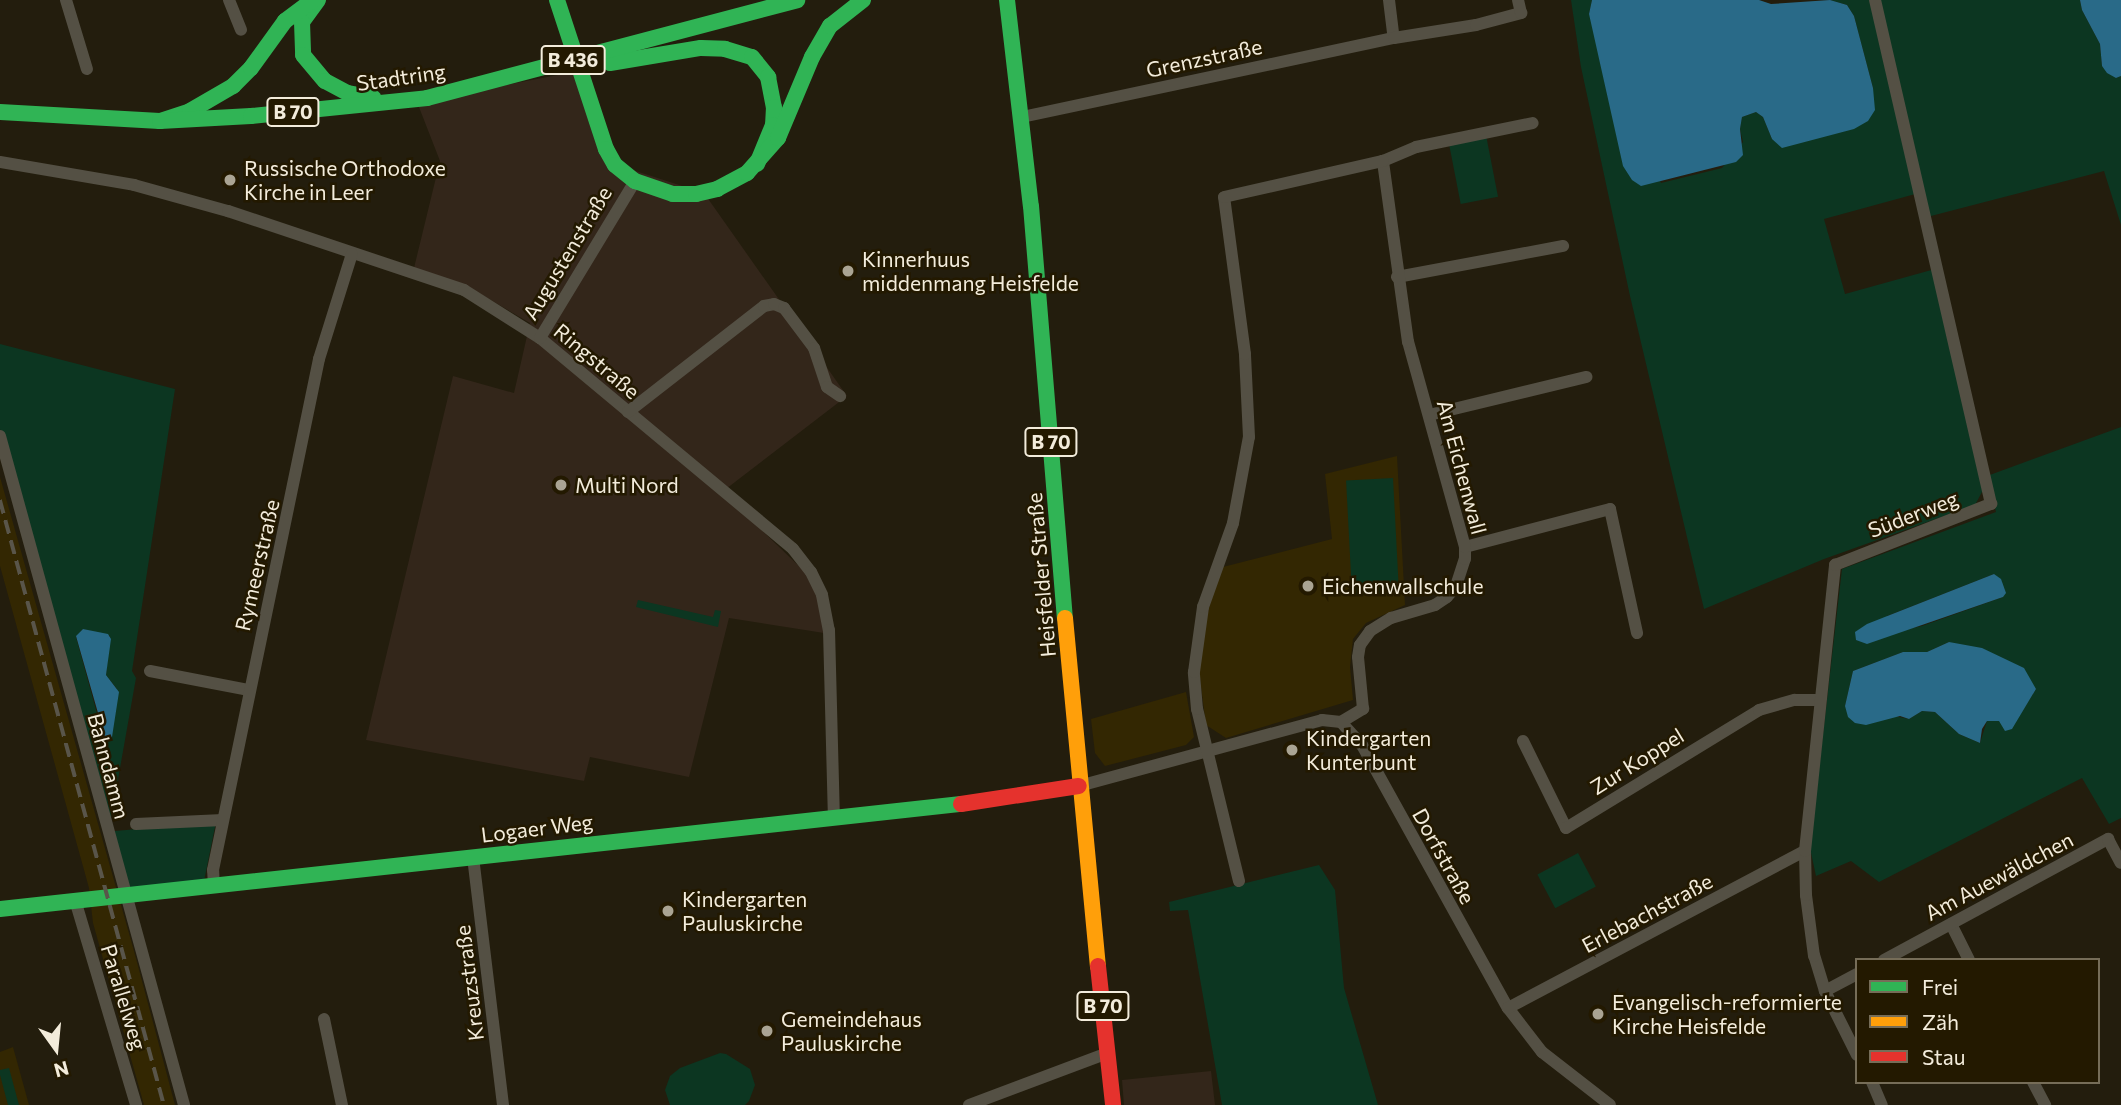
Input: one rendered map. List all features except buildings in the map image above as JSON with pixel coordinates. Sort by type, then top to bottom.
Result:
[{"type":"main road","points":[[316,0],[302,22],[301,39],[303,55],[317,74],[348,93],[377,98],[427,98]]},
{"type":"main road","name":"B 70","points":[[160,121],[212,101],[233,86],[251,68],[285,21],[316,0]]},
{"type":"main road","name":"Augustenstraße","points":[[557,0],[606,149],[615,164],[635,181]]},
{"type":"main road","name":"Stadtring","points":[[0,112],[160,121],[251,116],[427,98],[797,0]]},
{"type":"main road","points":[[635,181],[673,194],[696,194],[736,181],[757,164],[778,138],[818,44],[830,26],[863,0]]},
{"type":"main road","name":"Heisfelder Straße","points":[[1007,0],[1022,117],[1079,786],[1113,1105]]},
{"type":"main road","name":"B 70","points":[[516,76],[636,60],[701,48],[725,48],[752,57],[768,76],[774,107],[773,125],[757,164]]},
{"type":"main road","name":"Logaer Weg","points":[[0,909],[214,887],[834,815],[988,801],[1079,786]]},
{"type":"street","points":[[66,0],[87,69]]},
{"type":"street","points":[[229,0],[241,30]]},
{"type":"street","points":[[1389,0],[1394,38]]},
{"type":"street","name":"Grenzstraße","points":[[1022,117],[1394,38],[1476,25],[1521,13],[1518,0]]},
{"type":"street","name":"Süderweg","points":[[1855,1051],[1825,991],[1814,956],[1805,851],[1835,565],[1991,504],[1875,0]]},
{"type":"street","points":[[1239,881],[1197,709],[1194,672],[1212,576],[1233,523],[1249,437],[1245,354],[1224,197],[1383,161],[1416,147],[1533,123]]},
{"type":"street","name":"Am Eichenwall","points":[[1341,722],[1363,709],[1358,657],[1360,645],[1370,631],[1391,618],[1435,605],[1447,597],[1462,572],[1465,547],[1408,342],[1383,161]]},
{"type":"street","name":"Ringstraße","points":[[0,162],[134,185],[228,211],[464,290],[540,338],[793,549],[811,572],[822,595],[829,630],[834,815]]},
{"type":"street","name":"Augustenstraße","points":[[540,338],[635,181]]},
{"type":"street","points":[[1397,277],[1563,246]]},
{"type":"street","name":"Rymeerstraße","points":[[214,887],[213,870],[319,359],[352,254]]},
{"type":"street","points":[[628,412],[764,306],[774,304],[784,308],[814,348],[827,387],[840,396]]},
{"type":"street","points":[[1429,415],[1586,377]]},
{"type":"street","name":"Bahndamm","points":[[0,436],[184,1105]]},
{"type":"street","points":[[1465,547],[1610,509],[1637,632]]},
{"type":"street","points":[[150,671],[249,690]]},
{"type":"street","name":"Zur Koppel","points":[[1522,741],[1566,828],[1759,710],[1795,700],[1819,700]]},
{"type":"street","points":[[1079,786],[1322,720],[1341,722]]},
{"type":"street","name":"Dorfstraße","points":[[1341,722],[1362,745],[1508,1008],[1542,1052],[1610,1105]]},
{"type":"street","points":[[136,824],[223,820]]},
{"type":"street","name":"Am Auewäldchen","points":[[1888,958],[2108,839],[2121,863]]},
{"type":"street","name":"Erlebachstraße","points":[[1508,1008],[1805,851]]},
{"type":"street","name":"Kreuzstraße","points":[[473,857],[503,1105]]},
{"type":"street","name":"Parallelweg","points":[[75,900],[136,1105]]},
{"type":"street","points":[[1951,923],[1968,958]]},
{"type":"street","points":[[1825,991],[1855,975]]},
{"type":"street","points":[[324,1019],[342,1105]]},
{"type":"street","points":[[969,1105],[1107,1053]]},
{"type":"street","points":[[1873,1084],[1882,1105]]},
{"type":"street","points":[[2034,1084],[2045,1105]]},
{"type":"shaded area","points":[[579,71],[614,164],[704,193],[847,396],[722,492],[804,571],[817,596],[824,633],[729,618],[689,777],[590,757],[584,781],[366,740],[453,376],[514,393],[530,323],[465,285],[414,268],[440,161],[417,102]]},
{"type":"shaded area","name":"Eichenwallschule","points":[[1397,456],[1405,605],[1366,623],[1353,639],[1350,667],[1353,700],[1226,738],[1206,725],[1199,671],[1200,644],[1219,568],[1332,539],[1325,474]]},
{"type":"shaded area","points":[[0,477],[175,1105],[144,1105],[93,923],[89,888],[0,566]]},
{"type":"shaded area","points":[[1186,692],[1194,737],[1186,745],[1105,766],[1095,753],[1091,719]]},
{"type":"shaded area","points":[[13,1047],[29,1105],[0,1105],[0,1052]]},
{"type":"shaded area","points":[[1211,1071],[1215,1105],[1124,1105],[1122,1080]]},
{"type":"green space","points":[[1571,0],[1592,0],[1589,14],[1661,183],[1722,168],[1743,142],[1740,129],[1742,117],[1756,112],[1763,117],[1772,139],[1873,88],[1854,16],[1847,5],[1830,0],[2080,0],[2082,10],[2100,44],[2102,66],[2116,78],[2121,76],[2121,225],[2104,171],[1927,217],[1919,193],[1824,219],[1845,294],[1935,269],[1983,490],[1975,505],[1824,559],[1704,609],[1630,296],[1581,67]]},
{"type":"green space","points":[[1486,135],[1498,197],[1461,204],[1449,142]]},
{"type":"green space","points":[[0,344],[175,389],[132,671],[136,678],[109,830],[0,429]],"holes":[[[83,629],[110,636],[106,675],[117,689],[104,739],[76,637]]]},
{"type":"green space","points":[[2121,427],[2121,818],[2109,824],[2082,778],[1879,882],[1851,861],[1816,876],[1810,848],[1842,569],[1996,512],[1987,476]],"holes":[[[1994,574],[2003,597],[1922,626],[1903,630],[1887,616]],[[1949,642],[2036,689],[2023,710],[1999,721],[1987,721],[1980,743],[1959,734],[1935,712],[1922,711],[1909,719],[1845,706],[1853,671],[1903,652],[1927,652]]]},
{"type":"green space","points":[[1393,478],[1399,593],[1352,595],[1346,480]]},
{"type":"green space","points":[[638,600],[713,617],[715,610],[721,611],[718,627],[636,607]]},
{"type":"green space","points":[[216,822],[203,886],[127,890],[112,840],[115,831]]},
{"type":"green space","points":[[1578,853],[1596,887],[1555,908],[1537,875]]},
{"type":"green space","points":[[1319,865],[1335,890],[1344,988],[1378,1105],[1222,1105],[1188,910],[1170,911],[1169,902]]},
{"type":"green space","points":[[720,1053],[750,1069],[755,1085],[749,1101],[745,1105],[670,1105],[665,1090],[670,1076],[680,1068]]},
{"type":"green space","points":[[9,1068],[19,1105],[8,1105],[0,1070]]},
{"type":"water","points":[[1592,0],[1759,0],[1771,4],[1830,0],[1847,5],[1854,16],[1873,88],[1875,110],[1868,121],[1854,129],[1782,148],[1772,139],[1763,117],[1756,112],[1742,117],[1740,129],[1743,155],[1736,162],[1641,186],[1632,180],[1623,166],[1589,14]]},
{"type":"water","points":[[2080,0],[2121,0],[2121,76],[2116,78],[2102,66],[2100,44],[2082,10]]},
{"type":"water","points":[[1994,574],[2001,579],[2006,593],[2003,597],[1867,644],[1856,640],[1855,632],[1867,624]]},
{"type":"water","points":[[83,629],[108,634],[111,639],[106,675],[119,692],[112,737],[106,741],[76,636]]},
{"type":"water","points":[[1949,642],[1982,648],[2024,668],[2036,689],[2012,729],[2005,731],[1999,721],[1987,721],[1982,729],[1980,743],[1959,734],[1935,712],[1922,711],[1909,719],[1900,716],[1866,725],[1855,723],[1848,717],[1845,706],[1853,671],[1903,652],[1927,652]]},
{"type":"railway","points":[[0,500],[164,1105]]},
{"type":"traffic: fast","points":[[0,112],[160,121],[190,111],[233,86],[251,68],[285,21],[313,0]]},
{"type":"traffic: fast","points":[[318,0],[302,22],[303,55],[325,81],[348,93],[374,98]]},
{"type":"traffic: fast","points":[[557,0],[606,149],[615,165],[635,181]]},
{"type":"traffic: fast","points":[[160,121],[251,116],[427,98],[797,0]]},
{"type":"traffic: fast","points":[[635,181],[673,194],[696,194],[717,189],[747,173],[778,138],[812,57],[830,26],[863,0]]},
{"type":"traffic: fast","points":[[1007,0],[1031,206],[1065,618]]},
{"type":"traffic: fast","points":[[610,63],[701,48],[725,49],[752,57],[768,77],[774,107],[773,125],[757,164]]},
{"type":"traffic: fast","points":[[0,909],[961,804]]},
{"type":"traffic: slow","points":[[1065,618],[1098,966]]},
{"type":"traffic: jam","points":[[961,804],[1079,786]]},
{"type":"traffic: jam","points":[[1098,966],[1113,1105]]},
{"type":"place","name":"Russische Orthodoxe Kirche in Leer","points":[[230,180]]},
{"type":"place","name":"Kinnerhuus middenmang Heisfelde","points":[[848,271]]},
{"type":"place","name":"Multi Nord","points":[[561,485]]},
{"type":"place","name":"Eichenwallschule","points":[[1308,586]]},
{"type":"place","name":"Kindergarten Kunterbunt","points":[[1292,750]]},
{"type":"place","name":"Kindergarten Pauluskirche","points":[[668,911]]},
{"type":"place","name":"Evangelisch-reformierte Kirche Heisfelde","points":[[1598,1014]]},
{"type":"place","name":"Gemeindehaus Pauluskirche","points":[[767,1031]]}]
